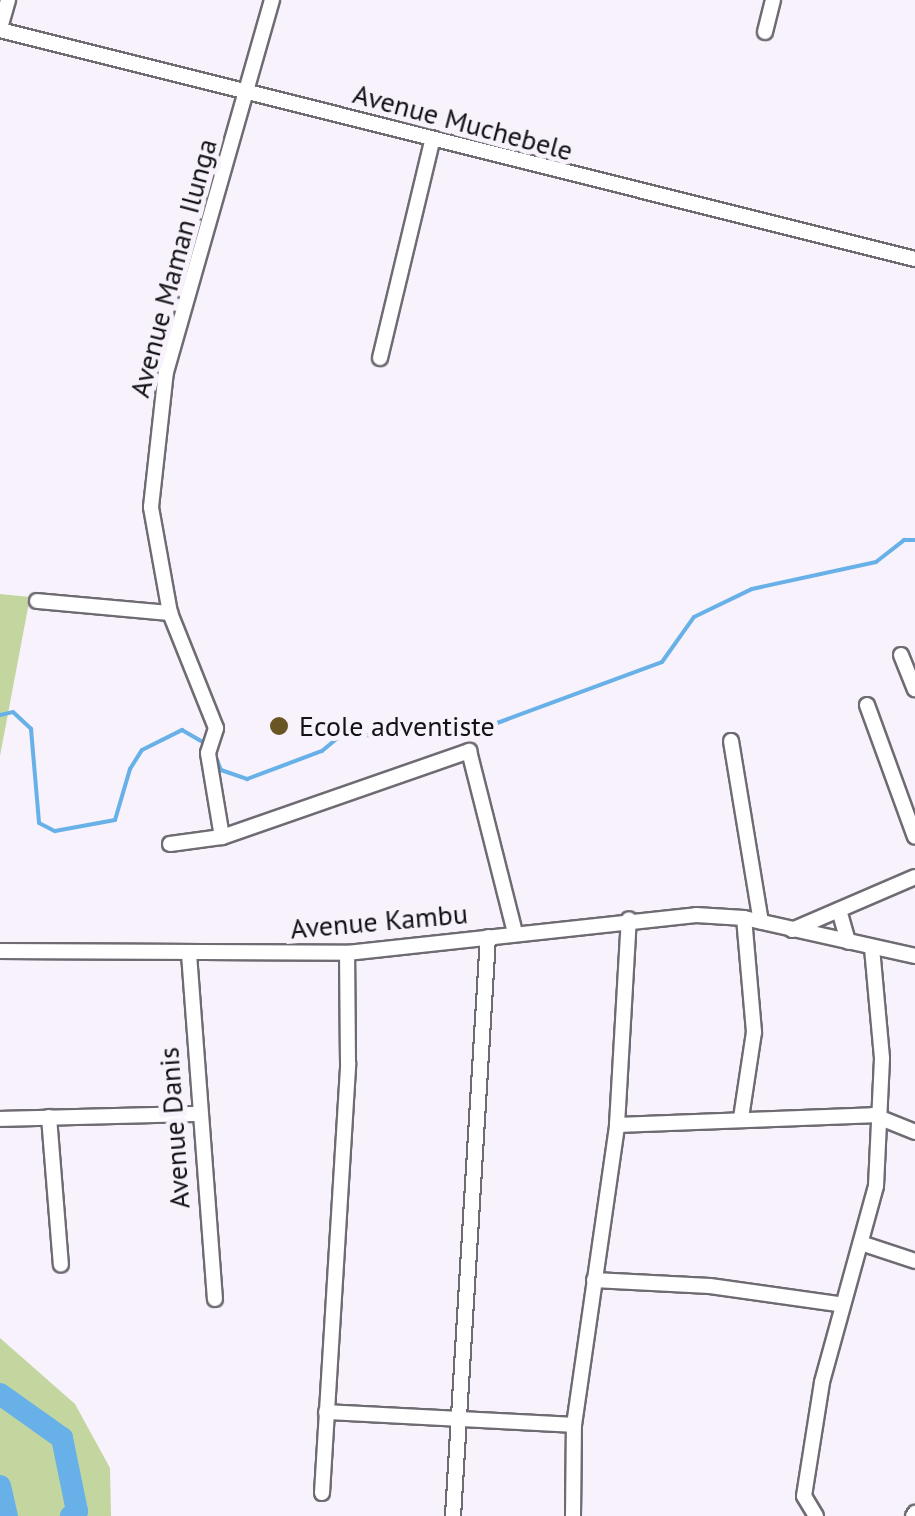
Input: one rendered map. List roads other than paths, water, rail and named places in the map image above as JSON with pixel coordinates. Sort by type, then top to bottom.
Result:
[{"type":"street","points":[[0,29],[8,0]]},
{"type":"street","name":"Avenue Maman Ilunga","points":[[222,836],[211,747],[216,728],[170,612],[151,507],[162,393],[272,0]]},
{"type":"street","points":[[765,32],[773,0]]},
{"type":"street","name":"Avenue Muchebele","points":[[0,29],[432,141],[915,259]]},
{"type":"street","points":[[380,358],[432,141]]},
{"type":"street","points":[[37,601],[170,612]]},
{"type":"street","points":[[901,655],[915,689]]},
{"type":"street","points":[[867,705],[915,837]]},
{"type":"street","points":[[731,742],[761,922]]},
{"type":"street","points":[[170,844],[222,836],[469,751],[514,933]]},
{"type":"street","points":[[792,930],[915,877]]},
{"type":"street","points":[[839,910],[848,942]]},
{"type":"street","points":[[741,1118],[754,1032],[744,918]]},
{"type":"street","name":"Avenue Kambu","points":[[0,951],[347,952],[629,920],[744,918],[915,956]]},
{"type":"street","points":[[573,1516],[574,1426],[617,1125],[629,920]]},
{"type":"street","points":[[452,1516],[454,1415],[488,937]]},
{"type":"street","points":[[816,1516],[805,1502],[804,1486],[838,1304],[874,1199],[882,1116],[872,948]]},
{"type":"street","points":[[322,1492],[348,1063],[347,952]]},
{"type":"street","name":"Avenue Danis","points":[[189,954],[214,1299]]},
{"type":"street","points":[[0,1118],[198,1114]]},
{"type":"street","points":[[617,1125],[882,1116],[915,1132]]},
{"type":"street","points":[[49,1117],[61,1265]]},
{"type":"street","points":[[860,1244],[915,1260]]},
{"type":"street","points":[[594,1280],[710,1286],[838,1304]]},
{"type":"street","points":[[326,1412],[454,1415],[574,1426]]},
{"type":"waterway","points":[[214,752],[221,770],[247,779],[322,751],[341,735],[462,736],[662,662],[694,617],[752,589],[876,562],[904,540],[915,540]]},
{"type":"waterway","points":[[0,715],[13,712],[31,729],[39,823],[55,831],[115,820],[130,769],[142,750],[182,730],[208,745]]},
{"type":"waterway","points":[[0,1394],[62,1438],[77,1511],[71,1516]]},
{"type":"waterway","points":[[0,1486],[7,1516]]},
{"type":"place","name":"Ecole adventiste","points":[[279,726]]}]
